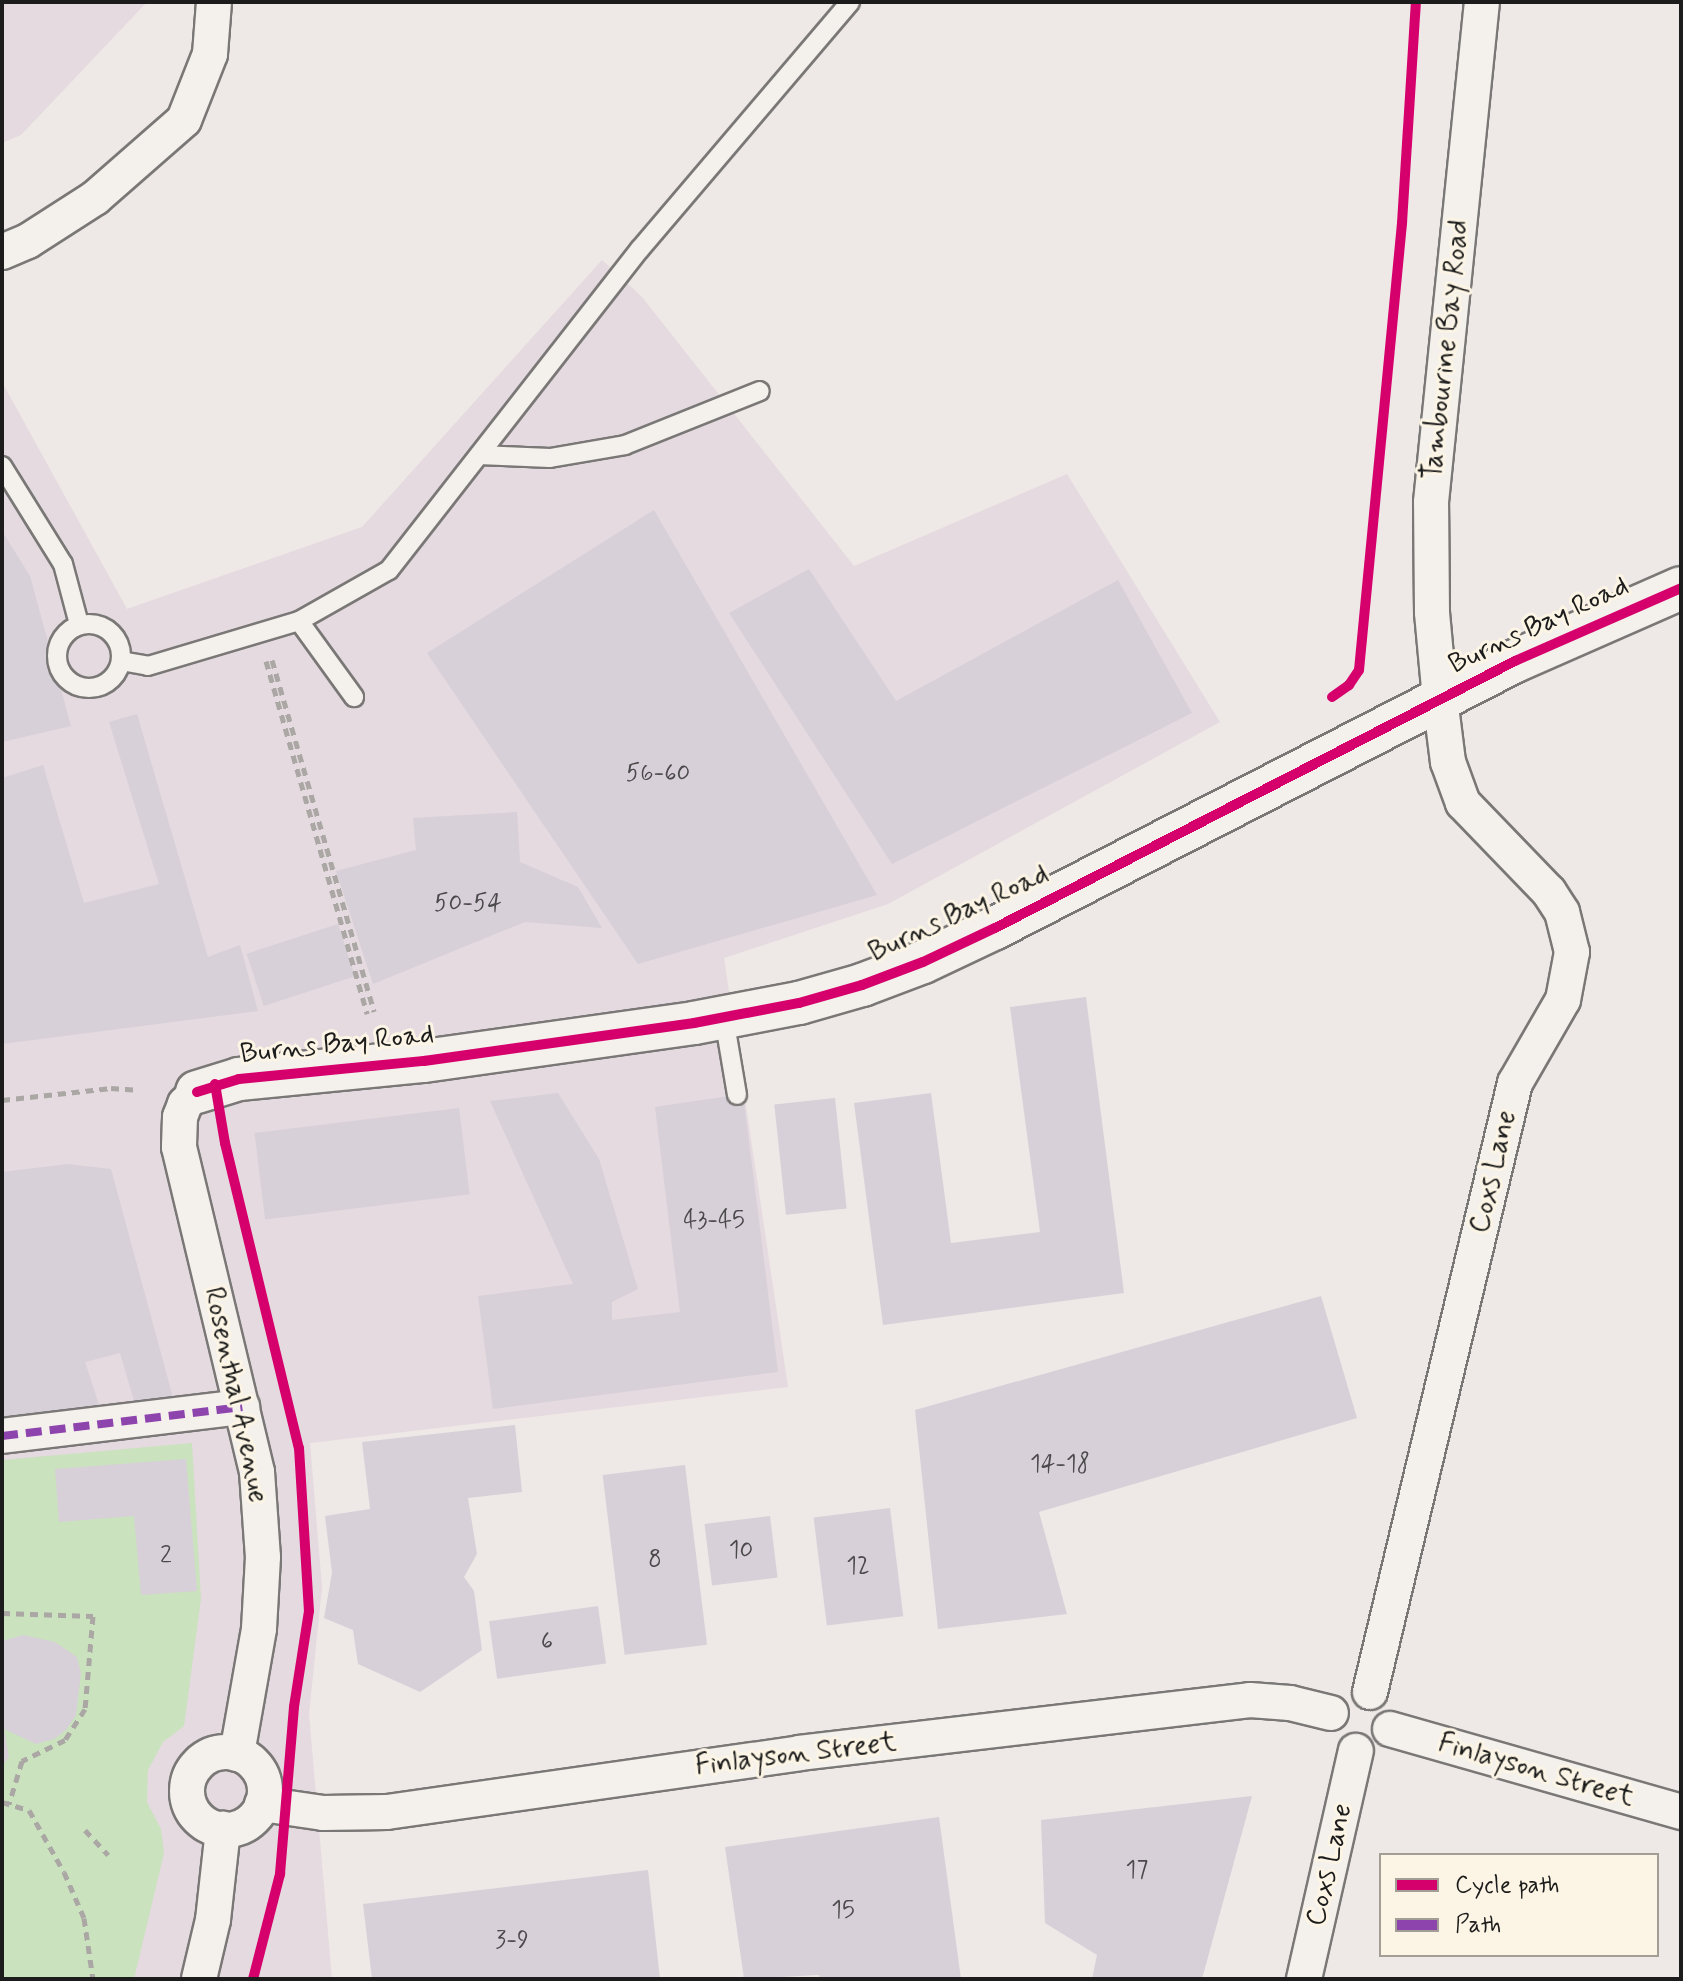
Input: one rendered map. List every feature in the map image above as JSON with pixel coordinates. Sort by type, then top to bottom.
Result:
[{"type":"street","points":[[2,252],[28,241],[95,198],[184,120],[210,54],[214,2]]},
{"type":"street","name":"Tambourine Bay Road","points":[[1440,699],[1432,612],[1431,502],[1482,2]]},
{"type":"street","name":"Burns Bay Road","points":[[197,1092],[239,1079],[424,1061],[724,1018],[799,1003],[923,962],[1440,699],[1681,588]]},
{"type":"street","name":"Coxs Lane","points":[[1370,1692],[1515,1083],[1563,1000],[1572,960],[1570,934],[1549,892],[1463,803],[1448,762],[1440,699]]},
{"type":"street","name":"Rosenthal Avenue","points":[[197,1092],[185,1104],[180,1117],[179,1147],[257,1472],[263,1597],[237,1754]]},
{"type":"street","points":[[2,1436],[242,1407]]},
{"type":"street","points":[[1360,1690],[1370,1692],[1378,1696],[1389,1710],[1390,1729],[1374,1748],[1356,1751],[1338,1742],[1332,1733],[1331,1713],[1341,1696],[1360,1690]]},
{"type":"street","name":"Finlayson Street","points":[[262,1804],[323,1813],[387,1812],[799,1753],[1250,1700],[1290,1703],[1331,1713]]},
{"type":"street","name":"Finlayson Street","points":[[1390,1729],[1681,1812]]},
{"type":"street","name":"Coxs Lane","points":[[1304,1979],[1356,1751]]},
{"type":"street","points":[[224,1752],[237,1754],[247,1758],[261,1775],[262,1804],[243,1826],[223,1829],[197,1817],[187,1795],[188,1782],[201,1761],[224,1752]]},
{"type":"street","points":[[199,1979],[213,1920],[223,1829]]},
{"type":"lane","points":[[121,661],[148,666],[299,621],[389,570],[640,249],[850,2]]},
{"type":"lane","points":[[479,455],[550,458],[625,445],[760,391]]},
{"type":"lane","points":[[2,466],[63,564],[79,624]]},
{"type":"lane","points":[[299,621],[354,697]]},
{"type":"lane","points":[[79,624],[105,627],[121,647],[117,673],[97,688],[72,684],[60,676],[53,650],[61,638],[79,624]]},
{"type":"lane","points":[[724,1018],[737,1095]]},
{"type":"path","points":[[261,632],[370,1013]]},
{"type":"path","points":[[2,1100],[111,1088],[137,1090]]},
{"type":"path","points":[[2,1613],[93,1616],[85,1709],[65,1740],[22,1761],[6,1803],[29,1810],[64,1872],[84,1918],[93,1979]]},
{"type":"path","points":[[85,1830],[108,1855]]},
{"type":"shaded area","points":[[2,2],[147,2],[21,135],[2,143]]},
{"type":"shaded area","points":[[602,260],[642,297],[854,566],[1067,474],[1220,722],[888,904],[724,958],[788,1387],[310,1443],[322,1587],[309,1714],[332,1979],[2,1979],[2,382],[127,609],[362,527]]},
{"type":"green space","points":[[192,1443],[201,1599],[184,1726],[163,1742],[148,1770],[147,1802],[161,1829],[164,1853],[134,1979],[2,1979],[2,1460]]},
{"type":"building","points":[[654,510],[877,895],[638,964],[427,653]]},
{"type":"building","points":[[2,531],[30,576],[71,726],[2,742]]},
{"type":"building","points":[[809,569],[896,701],[1118,580],[1192,713],[892,864],[729,613]]},
{"type":"building","points":[[137,714],[208,957],[240,945],[258,1011],[2,1044],[2,778],[43,765],[84,903],[159,884],[109,722]]},
{"type":"building","points":[[517,812],[520,862],[578,887],[602,928],[525,922],[373,984],[336,871],[416,850],[413,818]]},
{"type":"building","points":[[338,924],[355,976],[264,1006],[247,954]]},
{"type":"building","points":[[1086,997],[1124,1293],[883,1325],[854,1103],[931,1093],[951,1243],[1040,1232],[1010,1007]]},
{"type":"building","points":[[558,1093],[599,1159],[638,1289],[612,1302],[612,1320],[680,1312],[655,1107],[743,1094],[778,1372],[493,1409],[478,1296],[573,1284],[490,1101]]},
{"type":"building","points":[[835,1098],[847,1208],[786,1215],[774,1104]]},
{"type":"building","points":[[459,1108],[470,1194],[265,1219],[255,1133]]},
{"type":"building","points":[[68,1164],[111,1169],[175,1405],[137,1411],[120,1353],[85,1362],[101,1411],[2,1425],[2,1172]]},
{"type":"building","points":[[1321,1296],[1357,1418],[1039,1512],[1067,1614],[938,1629],[915,1410]]},
{"type":"building","points":[[515,1425],[522,1492],[468,1498],[477,1554],[464,1577],[474,1591],[482,1650],[420,1692],[358,1664],[353,1630],[324,1618],[332,1573],[325,1516],[370,1509],[362,1442]]},
{"type":"building","points":[[186,1459],[197,1591],[141,1595],[134,1516],[59,1522],[55,1469]]},
{"type":"building","points":[[685,1465],[707,1645],[625,1655],[603,1475]]},
{"type":"building","points":[[890,1508],[903,1616],[827,1626],[814,1517]]},
{"type":"building","points":[[770,1516],[778,1578],[712,1586],[704,1524]]},
{"type":"building","points":[[598,1606],[606,1663],[497,1679],[489,1621]]},
{"type":"building","points":[[23,1635],[55,1642],[77,1657],[81,1673],[76,1715],[66,1730],[54,1739],[36,1744],[4,1729],[9,1757],[2,1766],[2,1641]]},
{"type":"building","points":[[1252,1796],[1202,1979],[1092,1979],[1097,1955],[1045,1923],[1041,1820]]},
{"type":"building","points":[[939,1817],[961,1979],[820,1979],[819,1975],[744,1979],[725,1847]]},
{"type":"building","points":[[648,1870],[660,1979],[372,1979],[363,1904]]},
{"type":"marked path","points":[[2,1436],[242,1407]]},
{"type":"cycle path","points":[[1332,697],[1349,685],[1359,670],[1402,223],[1416,2]]},
{"type":"cycle path","points":[[197,1092],[239,1079],[424,1061],[694,1023],[799,1003],[862,985],[923,962],[995,928],[1515,661],[1681,588]]},
{"type":"cycle path","points":[[215,1084],[225,1143],[299,1448],[309,1611],[294,1707],[280,1874],[253,1979]]}]
